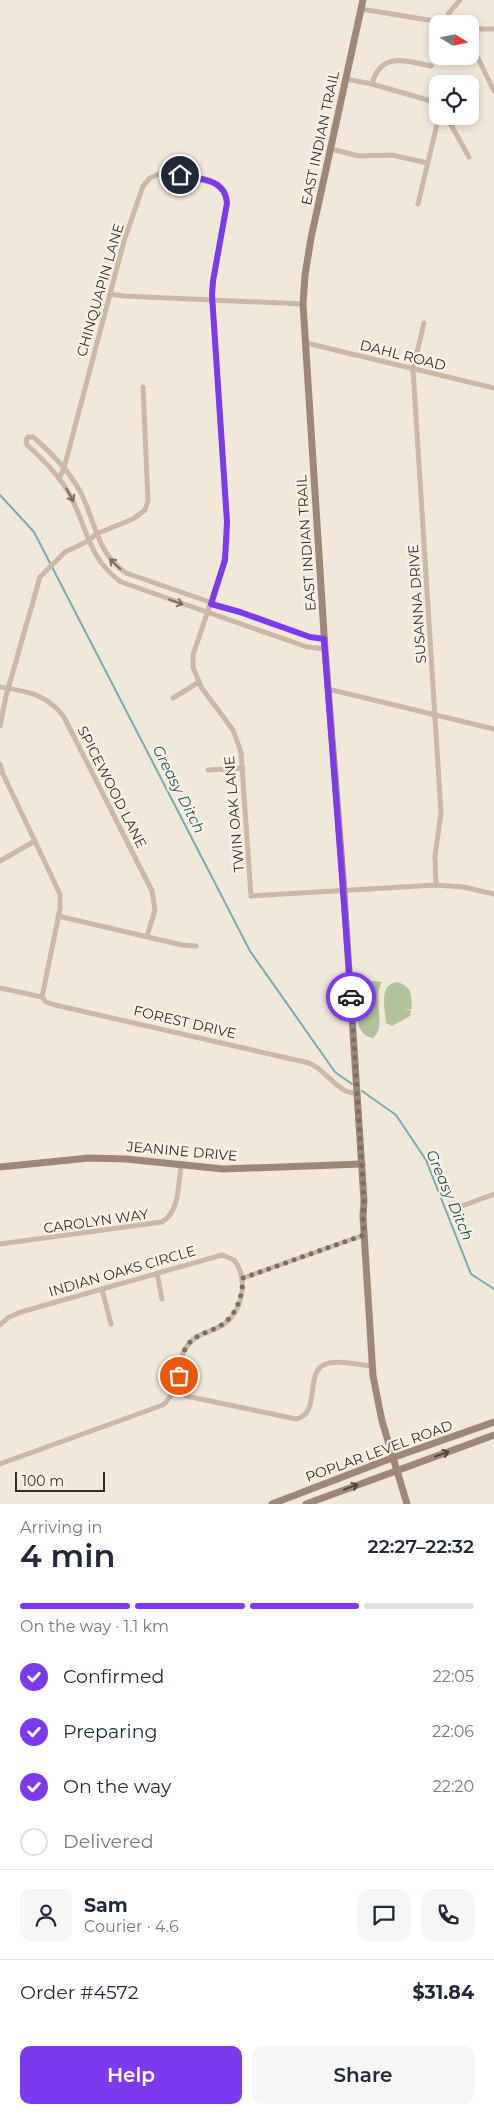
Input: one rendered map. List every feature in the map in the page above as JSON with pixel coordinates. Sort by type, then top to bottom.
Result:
[{"type":"main road","name":"EAST INDIAN TRAIL","points":[[363,0],[307,256],[303,304],[324,639],[344,890],[362,1164],[363,1216],[372,1366],[376,1394],[392,1458],[407,1504]]},
{"type":"main road","name":"JEANINE DRIVE","points":[[0,1167],[89,1158],[126,1159],[181,1166],[244,1169],[362,1164]]},
{"type":"main road","name":"POPLAR LEVEL ROAD","points":[[272,1504],[392,1458],[494,1422]]},
{"type":"main road","name":"POPLAR LEVEL ROAD","points":[[306,1504],[494,1435]]},
{"type":"street","points":[[448,15],[460,0]]},
{"type":"street","points":[[361,9],[429,19]]},
{"type":"street","points":[[479,29],[494,29]]},
{"type":"street","points":[[372,84],[378,70],[388,62],[395,60],[431,66]]},
{"type":"street","points":[[479,60],[494,91]]},
{"type":"street","points":[[346,79],[429,99]]},
{"type":"street","points":[[418,204],[437,125]]},
{"type":"street","points":[[451,125],[469,157]]},
{"type":"street","points":[[331,149],[358,156],[392,155],[428,163]]},
{"type":"street","name":"CHINQUAPIN LANE","points":[[59,479],[64,468],[124,241],[146,181],[164,172],[218,184]]},
{"type":"street","name":"TWIN OAK LANE","points":[[218,184],[224,190],[227,203],[213,281],[212,300],[227,522],[225,560],[193,655],[193,667],[199,682],[233,730],[241,752],[251,896],[344,890]]},
{"type":"street","points":[[110,294],[303,304]]},
{"type":"street","name":"SUSANNA DRIVE","points":[[424,323],[413,369],[442,813],[435,856],[436,885]]},
{"type":"street","name":"DAHL ROAD","points":[[306,343],[494,388]]},
{"type":"street","points":[[0,726],[8,688],[38,582],[58,557],[96,534],[134,519],[145,510],[148,501],[144,387]]},
{"type":"street","points":[[324,639],[310,637],[126,573],[106,554],[96,534],[80,491],[64,468],[40,442],[33,437],[28,437],[26,445],[50,466],[76,507],[97,560],[120,582],[307,647],[325,649]]},
{"type":"street","points":[[173,698],[199,682]]},
{"type":"street","name":"SPICEWOOD LANE","points":[[0,687],[32,692],[44,698],[60,711],[68,723],[154,895],[154,916],[147,936]]},
{"type":"street","points":[[328,689],[494,729]]},
{"type":"street","points":[[0,764],[61,898],[42,997]]},
{"type":"street","points":[[208,770],[243,768]]},
{"type":"street","points":[[0,861],[35,841]]},
{"type":"street","points":[[344,890],[436,885],[463,887],[494,894]]},
{"type":"street","points":[[58,916],[182,945],[196,946]]},
{"type":"street","name":"FOREST DRIVE","points":[[0,988],[42,997],[46,1002],[55,1005],[309,1063],[320,1068],[343,1090],[357,1093]]},
{"type":"street","name":"CAROLYN WAY","points":[[0,1244],[162,1222],[170,1216],[174,1208],[181,1166]]},
{"type":"street","points":[[459,1207],[494,1194]]},
{"type":"street","points":[[0,1464],[163,1405],[174,1393],[182,1357],[189,1343],[223,1324],[236,1310],[241,1299],[243,1278],[364,1235]]},
{"type":"street","name":"INDIAN OAKS CIRCLE","points":[[0,1325],[9,1317],[21,1312],[222,1255],[234,1260],[243,1278]]},
{"type":"street","points":[[157,1273],[162,1299]]},
{"type":"street","points":[[102,1289],[111,1324]]},
{"type":"street","points":[[186,1396],[296,1418],[303,1416],[309,1410],[316,1375],[321,1367],[331,1362],[372,1366]]},
{"type":"green space","points":[[357,979],[382,982],[378,996],[379,1026],[373,1038],[366,1036],[358,1024],[356,1006]]},
{"type":"green space","points":[[398,982],[409,989],[412,1009],[403,1009],[411,1010],[410,1016],[392,1026],[386,1023],[384,998],[388,987],[392,983]]},
{"type":"waterway","name":"Greasy Ditch","points":[[0,495],[34,532],[250,951],[335,1072],[352,1084]]},
{"type":"waterway","name":"Greasy Ditch","points":[[362,1091],[396,1115],[426,1160],[471,1274],[494,1289]]},
{"type":"way so far","points":[[179,1376],[182,1357],[189,1343],[228,1321],[236,1310],[241,1299],[243,1278],[364,1235],[364,1201],[351,997]]},
{"type":"route","points":[[180,175],[218,184],[226,194],[227,203],[212,295],[227,543],[221,575],[211,604],[240,612],[310,637],[324,639],[351,997]]}]
